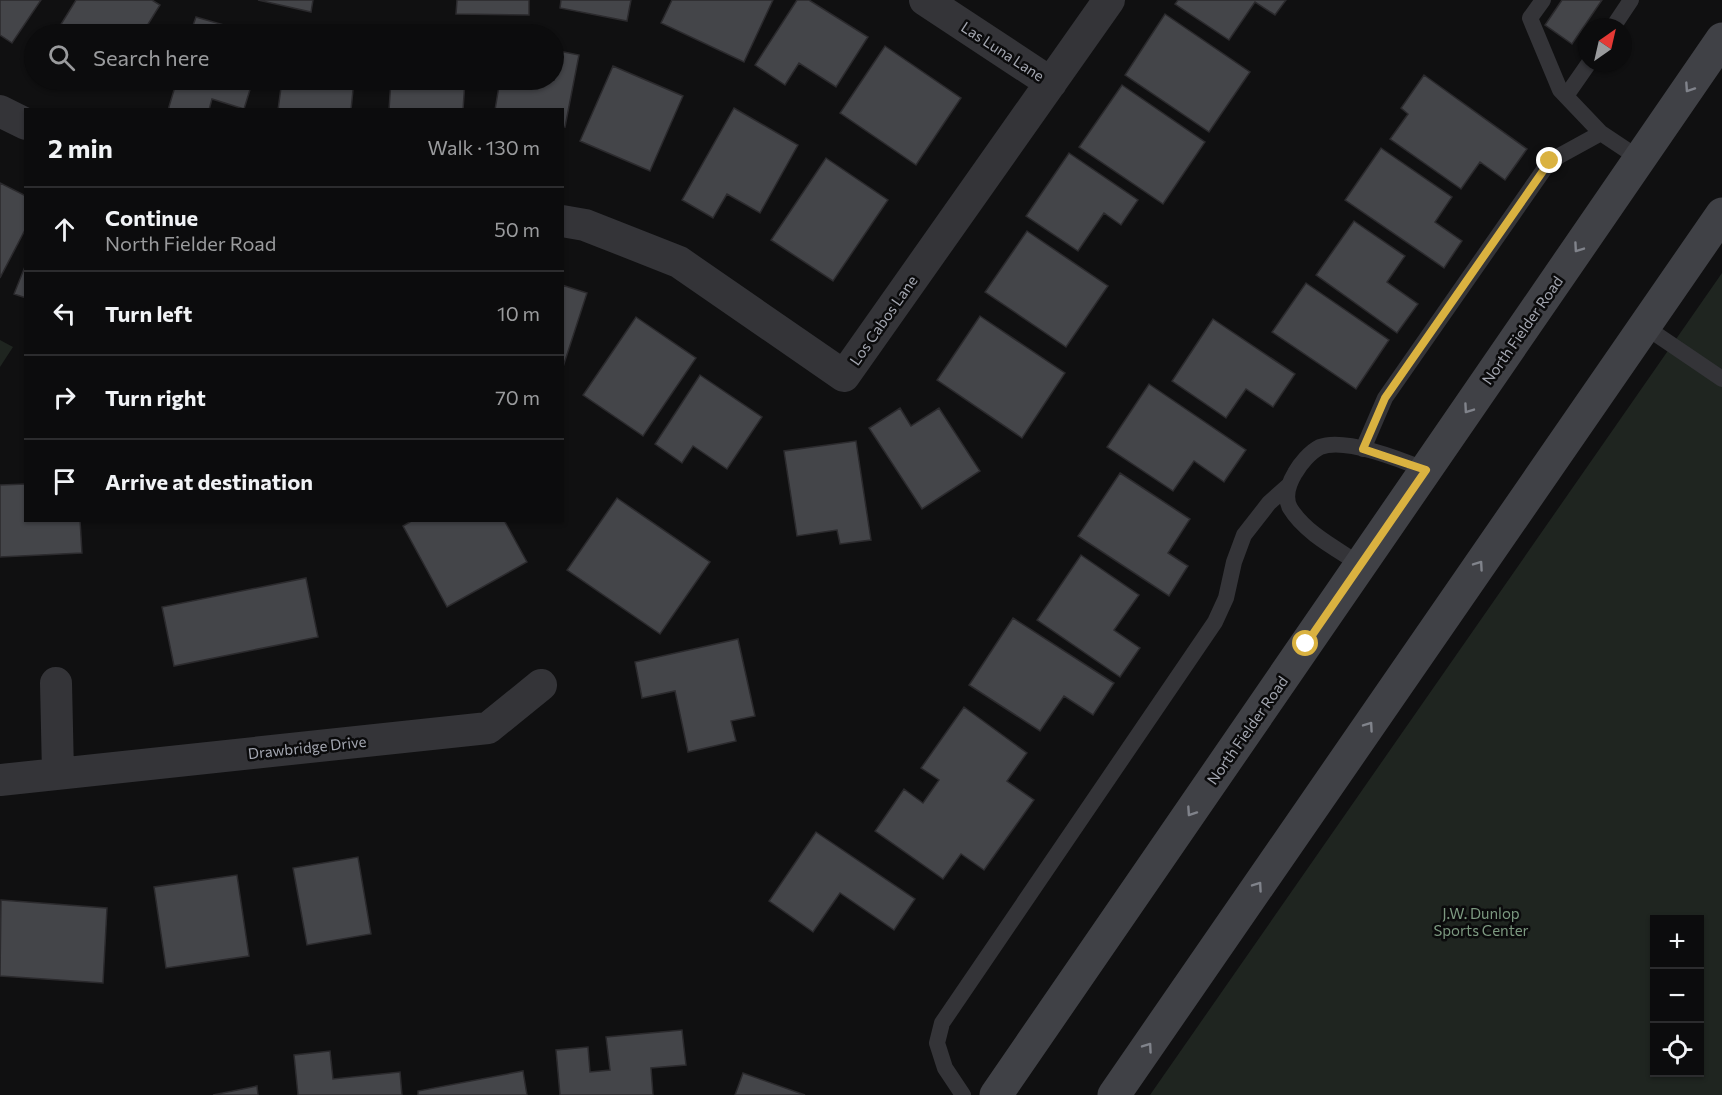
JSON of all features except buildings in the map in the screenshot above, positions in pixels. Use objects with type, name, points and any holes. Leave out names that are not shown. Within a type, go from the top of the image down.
[{"type":"main road","name":"North Fielder Road","points":[[996,1095],[1722,39]]},
{"type":"main road","points":[[1114,1095],[1722,214]]},
{"type":"street","name":"Las Luna Lane","points":[[925,0],[1051,83]]},
{"type":"street","name":"Los Cabos Lane","points":[[564,221],[585,225],[679,262],[844,376],[1109,0]]},
{"type":"street","points":[[0,111],[24,123]]},
{"type":"street","points":[[56,683],[58,773]]},
{"type":"street","name":"Drawbridge Drive","points":[[0,780],[488,728],[541,686]]},
{"type":"lane","points":[[1543,0],[1530,18],[1560,90],[1601,133],[1640,159]]},
{"type":"lane","points":[[1619,18],[1631,0]]},
{"type":"lane","points":[[1566,96],[1583,72]]},
{"type":"lane","points":[[1363,449],[1385,398],[1550,161],[1601,133]]},
{"type":"lane","points":[[1644,326],[1722,379]]},
{"type":"lane","points":[[963,1095],[945,1068],[937,1043],[942,1023],[1215,622],[1226,598],[1234,562],[1244,535],[1269,503],[1288,486],[1300,463],[1320,447],[1337,445],[1363,449],[1426,470]]},
{"type":"lane","points":[[1288,486],[1288,506],[1301,522],[1361,565]]},
{"type":"green space","name":"J.W. Dunlop Sports Center","points":[[1722,273],[1722,1095],[1150,1095]]},
{"type":"green space","points":[[0,340],[13,347],[0,367]]},
{"type":"route","points":[[1306,644],[1426,470],[1396,458],[1363,449],[1385,398],[1550,161]]}]
